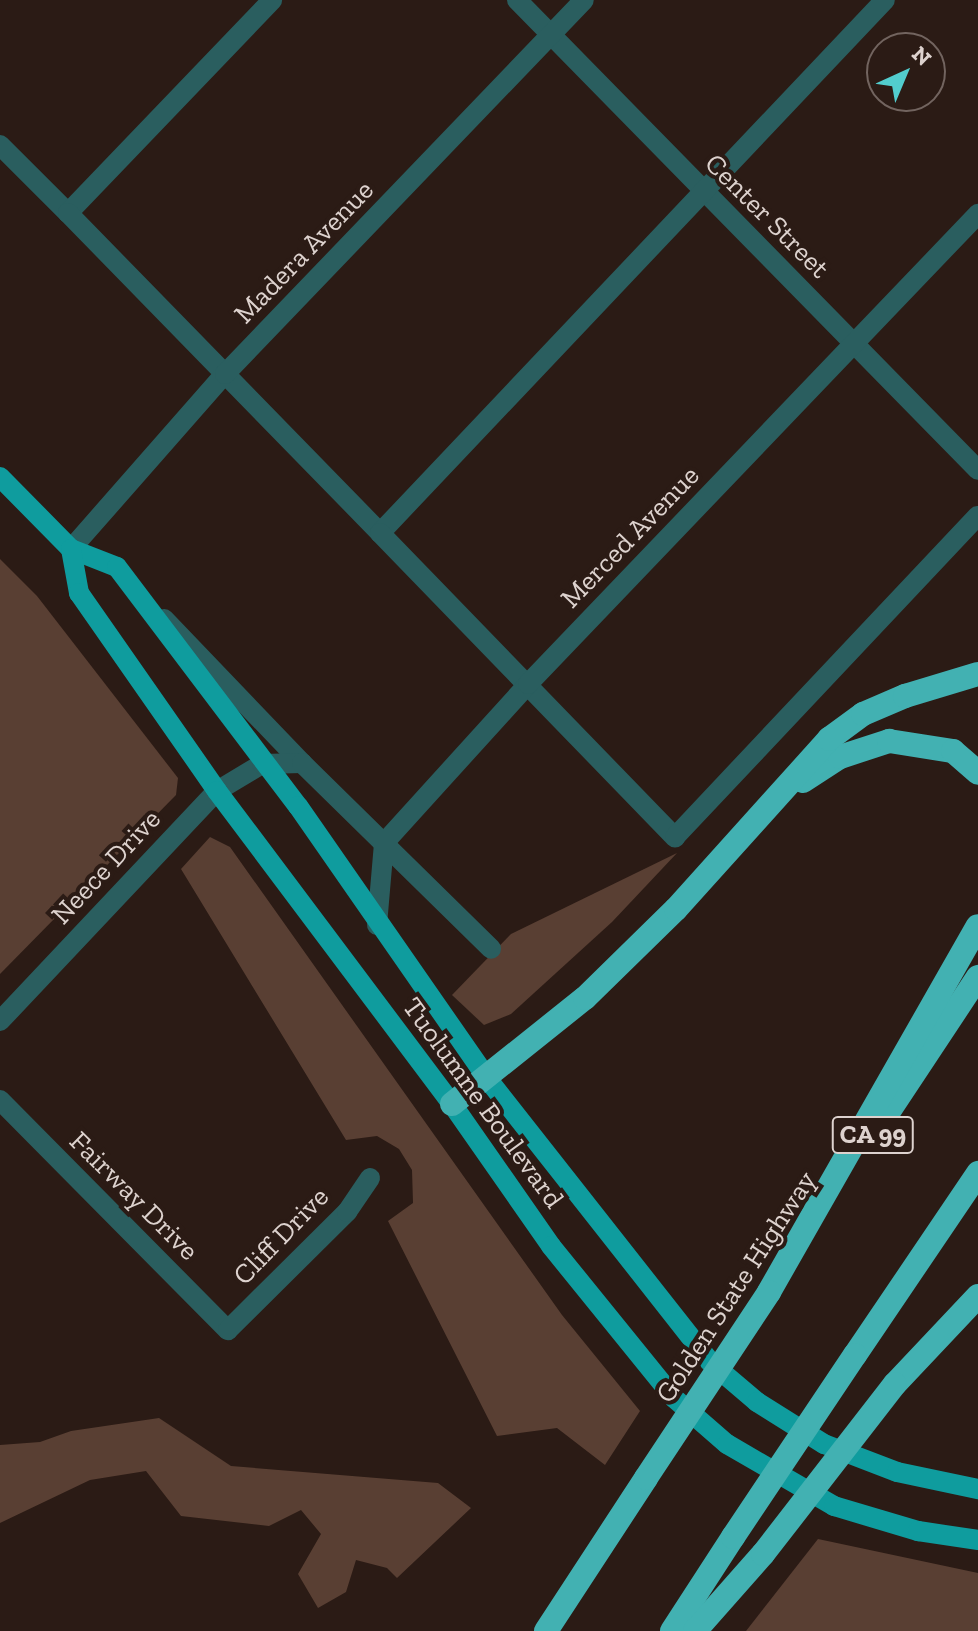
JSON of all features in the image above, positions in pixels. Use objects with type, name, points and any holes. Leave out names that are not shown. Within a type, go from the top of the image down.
[{"type":"highway","points":[[452,1104],[585,998],[676,909],[829,739],[863,714],[978,674]]},
{"type":"highway","points":[[781,795],[840,757],[889,741],[953,751],[978,773]]},
{"type":"highway","points":[[769,1292],[978,926]]},
{"type":"highway","name":"Golden State Highway","points":[[546,1631],[978,977]]},
{"type":"highway","points":[[672,1631],[978,1173]]},
{"type":"highway","points":[[695,1631],[763,1554],[895,1384],[978,1296]]},
{"type":"main road","name":"Tuolumne Boulevard","points":[[0,477],[71,549],[117,567],[138,593],[262,764],[298,806],[377,925],[486,1077],[677,1325],[749,1395],[853,1458],[978,1489]]},
{"type":"main road","name":"Tuolumne Boulevard","points":[[71,549],[79,593],[217,791],[638,1358],[727,1444],[834,1506],[907,1528],[978,1540]]},
{"type":"street","points":[[68,213],[272,0]]},
{"type":"street","name":"Center Street","points":[[517,0],[978,470]]},
{"type":"street","name":"Madera Avenue","points":[[71,549],[225,374],[584,0]]},
{"type":"street","points":[[380,533],[885,0]]},
{"type":"street","points":[[0,145],[675,837],[978,516]]},
{"type":"street","name":"Merced Avenue","points":[[384,843],[528,684],[978,214]]},
{"type":"street","name":"Tuolumne Boulevard","points":[[138,593],[302,763],[491,949]]},
{"type":"street","points":[[262,764],[302,763]]},
{"type":"street","name":"Neece Drive","points":[[0,1021],[217,791],[262,764]]},
{"type":"street","points":[[377,925],[384,843]]},
{"type":"street","name":"Fairway Drive","points":[[0,1100],[228,1330]]},
{"type":"street","name":"Cliff Drive","points":[[228,1330],[347,1212],[370,1178]]},
{"type":"shaded area","points":[[0,559],[37,596],[178,778],[176,795],[0,974]]},
{"type":"shaded area","points":[[210,837],[230,847],[562,1315],[640,1411],[605,1465],[557,1428],[497,1436],[388,1221],[413,1203],[412,1170],[399,1149],[377,1136],[346,1140],[181,869]]},
{"type":"shaded area","points":[[677,853],[612,922],[511,1014],[484,1025],[452,995],[511,934]]},
{"type":"shaded area","points":[[159,1418],[231,1466],[438,1483],[471,1508],[397,1578],[387,1568],[356,1560],[346,1592],[318,1608],[298,1574],[321,1534],[301,1510],[269,1526],[181,1516],[146,1471],[90,1480],[0,1523],[0,1445],[40,1442],[71,1431]]},
{"type":"shaded area","points":[[818,1539],[978,1573],[978,1631],[746,1631]]}]
